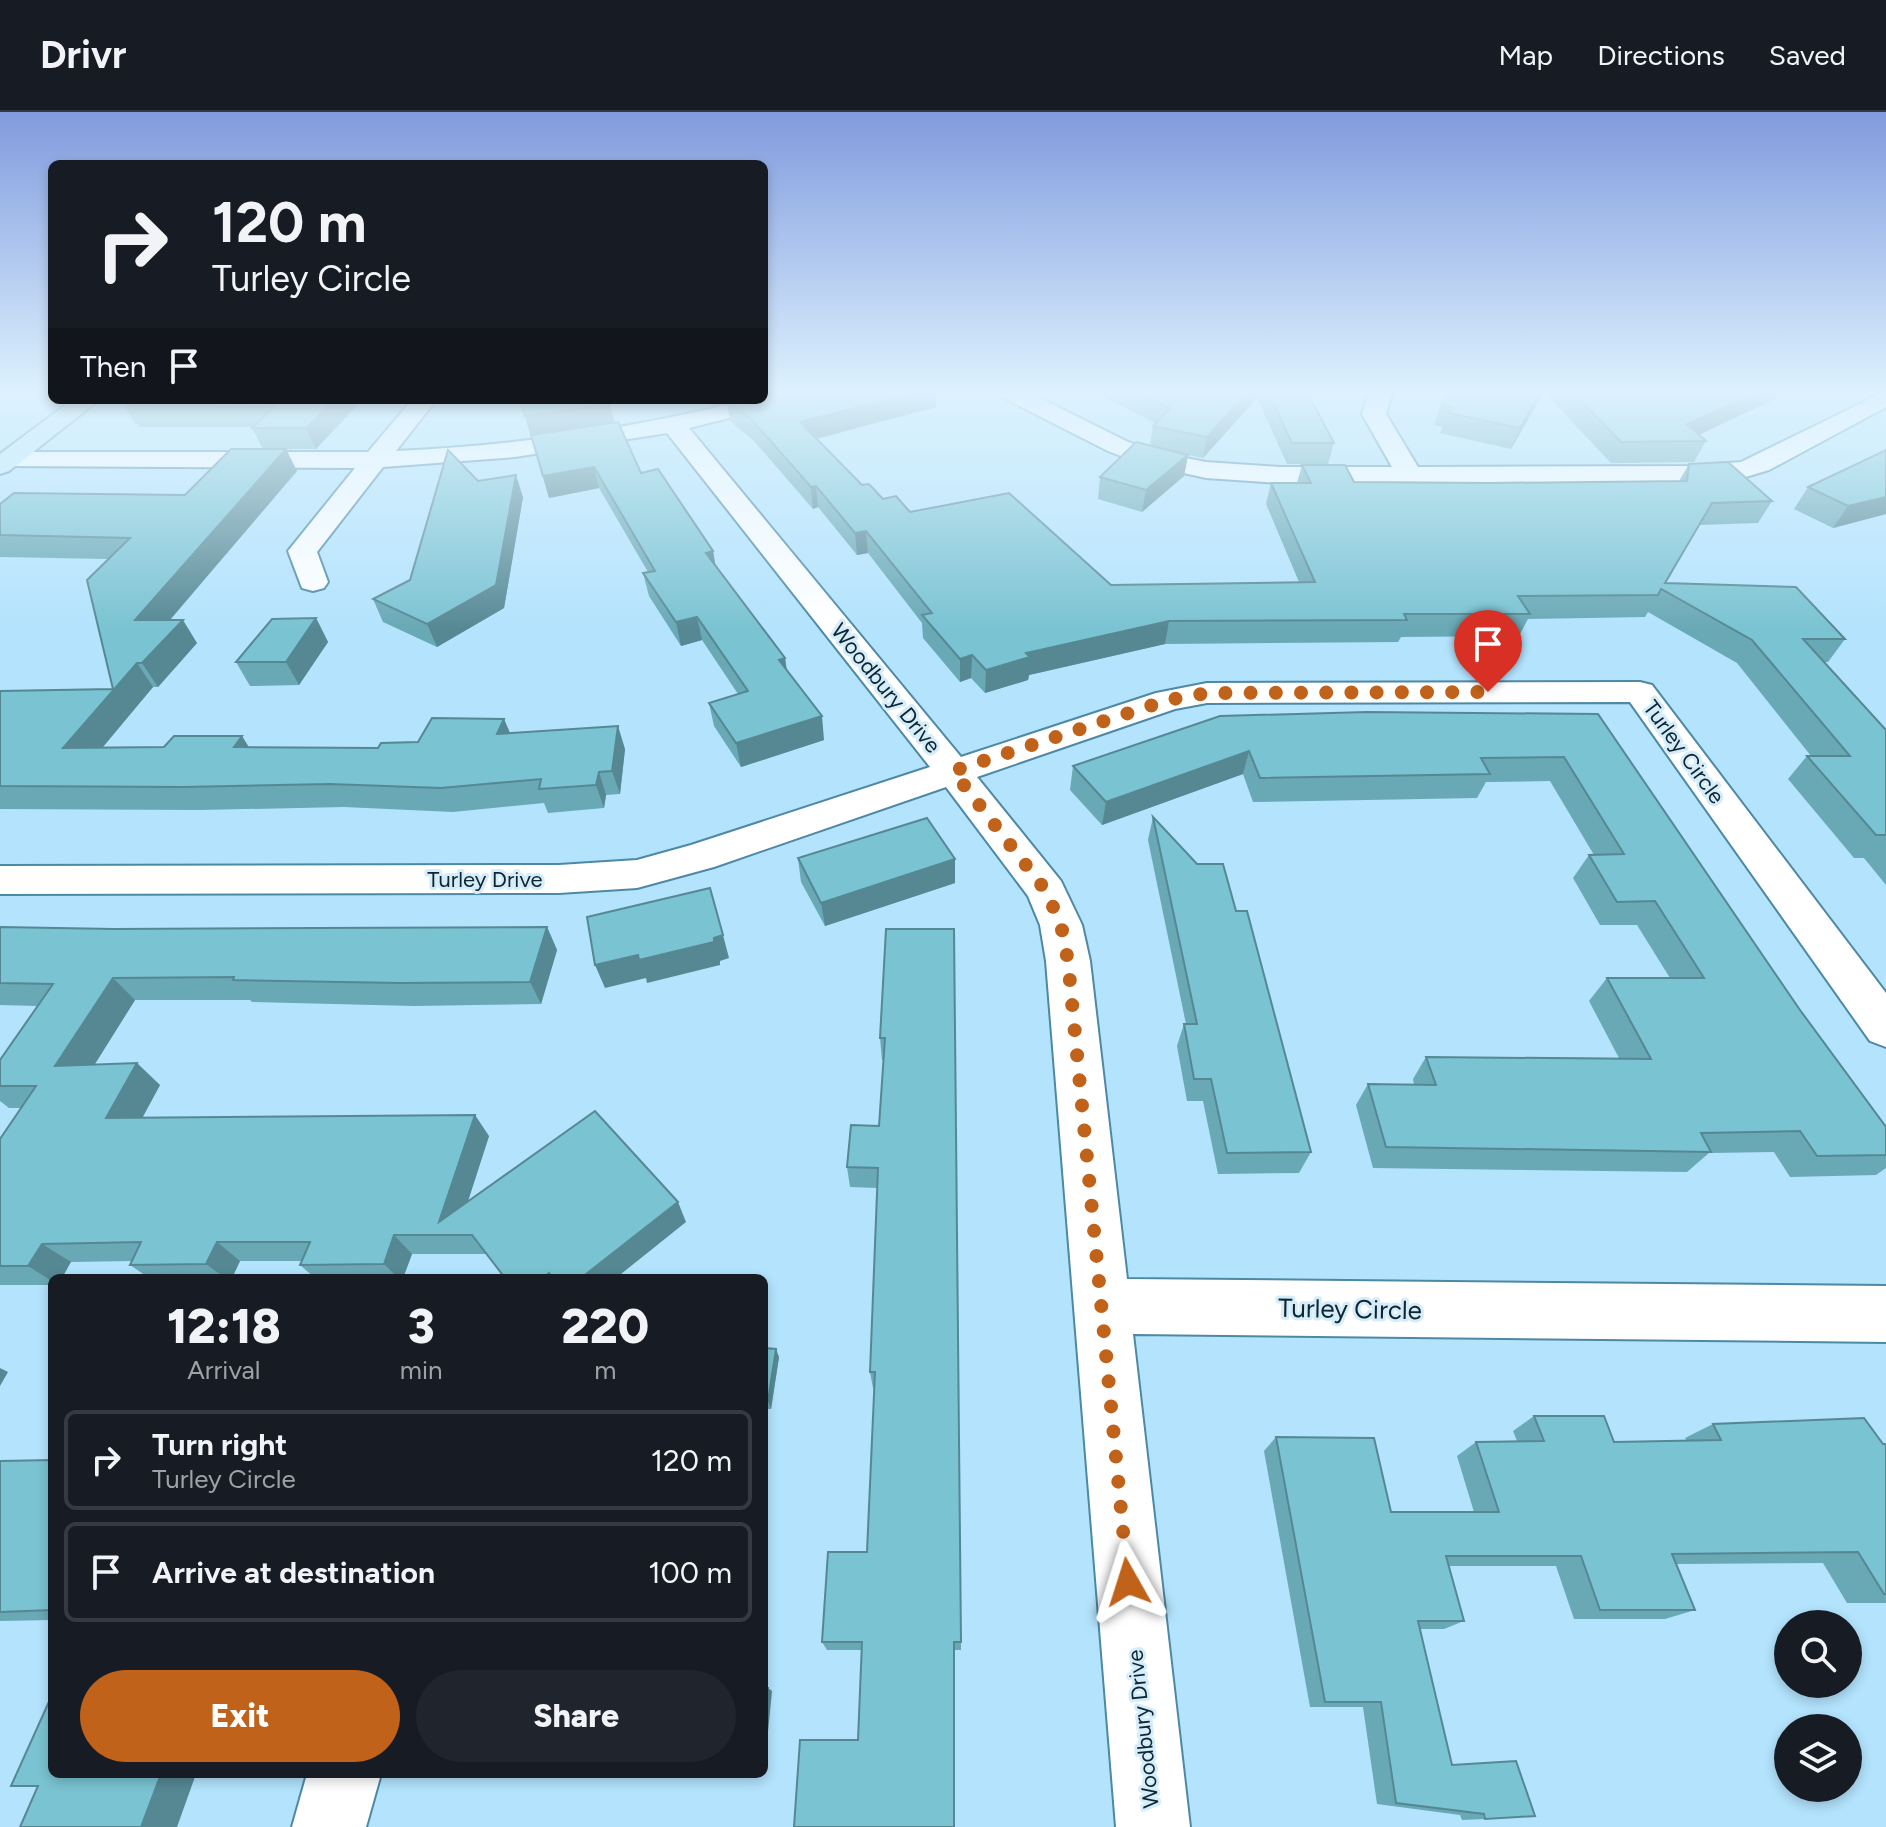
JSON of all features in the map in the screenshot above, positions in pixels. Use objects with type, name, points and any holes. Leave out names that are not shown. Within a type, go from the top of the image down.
[{"type":"street","points":[[313,582],[302,551],[368,470]]},
{"type":"street","name":"Woodbury Drive","points":[[709,470],[1046,891],[1061,925],[1068,961],[1153,1827]]},
{"type":"street","points":[[1218,470],[1238,473],[1409,474],[1687,474],[1742,470]]},
{"type":"street","points":[[1407,470],[1409,474]]},
{"type":"street","name":"Turley Circle","points":[[953,771],[1168,700],[1207,693],[1640,692],[1886,1028]]},
{"type":"street","name":"Turley Drive","points":[[0,880],[543,879],[637,874],[700,857],[953,771]]},
{"type":"street","name":"Turley Circle","points":[[1101,1306],[1886,1314]]},
{"type":"street","points":[[329,1827],[343,1778]]},
{"type":"building","points":[[210,470],[267,470],[135,620],[183,620],[142,663],[137,663],[63,748],[164,747],[174,736],[242,736],[234,747],[378,748],[381,743],[418,742],[432,718],[504,719],[497,734],[618,726],[612,771],[599,772],[596,785],[539,789],[541,779],[441,788],[330,784],[0,786],[0,691],[113,689],[87,580],[130,538],[0,535],[0,504],[14,493],[185,495]]},
{"type":"building","points":[[442,470],[467,470],[478,481],[516,475],[496,585],[427,624],[373,599],[410,580]]},
{"type":"building","points":[[541,470],[577,470],[543,476]]},
{"type":"building","points":[[596,470],[640,470],[641,473],[659,470],[713,551],[706,553],[785,658],[779,660],[822,716],[736,743],[709,703],[748,691],[697,617],[676,622],[643,573],[655,571]]},
{"type":"building","points":[[796,470],[847,470],[862,485],[869,484],[883,499],[896,496],[910,512],[1009,493],[1111,585],[1315,582],[1271,483],[1311,483],[1305,470],[1348,470],[1354,482],[1488,483],[1687,481],[1688,470],[1737,470],[1772,501],[1712,503],[1665,583],[1796,587],[1845,639],[1803,639],[1886,730],[1886,835],[1876,835],[1807,756],[1850,756],[1752,640],[1661,589],[1658,595],[1518,596],[1530,614],[1404,614],[1407,620],[1169,621],[1026,653],[1030,657],[986,670],[972,655],[960,659],[922,615],[932,613],[866,531],[855,533],[816,486],[811,487]]},
{"type":"building","points":[[1107,470],[1170,470],[1146,490],[1100,477]]},
{"type":"building","points":[[1844,470],[1886,470],[1886,497],[1848,506],[1808,487]]},
{"type":"building","points":[[316,618],[286,662],[236,662],[272,619]]},
{"type":"building","points":[[1367,712],[1598,714],[1800,1010],[1886,1127],[1886,1155],[1817,1156],[1800,1131],[1701,1133],[1711,1152],[1386,1147],[1368,1084],[1436,1085],[1426,1057],[1651,1059],[1607,978],[1704,978],[1655,901],[1617,902],[1589,855],[1624,854],[1564,757],[1481,758],[1490,774],[1260,778],[1249,751],[1106,802],[1073,766],[1220,716]]},
{"type":"building","points":[[1153,817],[1197,864],[1223,864],[1236,911],[1247,911],[1311,1152],[1227,1153],[1211,1079],[1194,1079],[1184,1024],[1197,1024]]},
{"type":"building","points":[[927,818],[955,859],[821,903],[798,858]]},
{"type":"building","points":[[710,888],[723,935],[714,938],[714,942],[639,960],[638,955],[595,965],[587,917]]},
{"type":"building","points":[[0,927],[547,927],[530,982],[113,978],[55,1066],[137,1063],[106,1118],[475,1115],[439,1222],[595,1111],[678,1202],[586,1274],[502,1274],[472,1235],[394,1235],[384,1264],[300,1265],[310,1242],[217,1242],[206,1264],[130,1265],[141,1242],[42,1244],[28,1266],[0,1266],[0,1139],[36,1086],[0,1086],[0,1060],[53,984],[0,983]]},
{"type":"building","points":[[886,929],[954,929],[961,1642],[954,1642],[954,1827],[794,1827],[800,1740],[858,1740],[862,1642],[822,1642],[828,1552],[867,1552],[875,1372],[870,1372],[878,1168],[847,1167],[851,1125],[879,1126],[885,1038],[880,1038]]},
{"type":"building","points":[[768,1348],[776,1349],[768,1401]]},
{"type":"building","points":[[1534,1416],[1604,1416],[1614,1442],[1721,1440],[1713,1424],[1864,1418],[1886,1444],[1886,1594],[1858,1552],[1672,1554],[1695,1610],[1600,1610],[1581,1556],[1446,1556],[1464,1621],[1418,1621],[1452,1765],[1516,1761],[1535,1816],[1485,1819],[1484,1814],[1396,1803],[1381,1702],[1325,1702],[1276,1437],[1374,1438],[1391,1512],[1499,1512],[1476,1442],[1544,1441]]},
{"type":"building","points":[[48,1460],[48,1610],[0,1612],[0,1461]]},
{"type":"building","points":[[48,1704],[48,1778],[159,1778],[141,1827],[20,1827],[38,1786],[11,1786]]},
{"type":"route","points":[[1128,1582],[1068,961],[1061,925],[1046,891],[953,771],[1168,700],[1207,693],[1488,692]]}]
